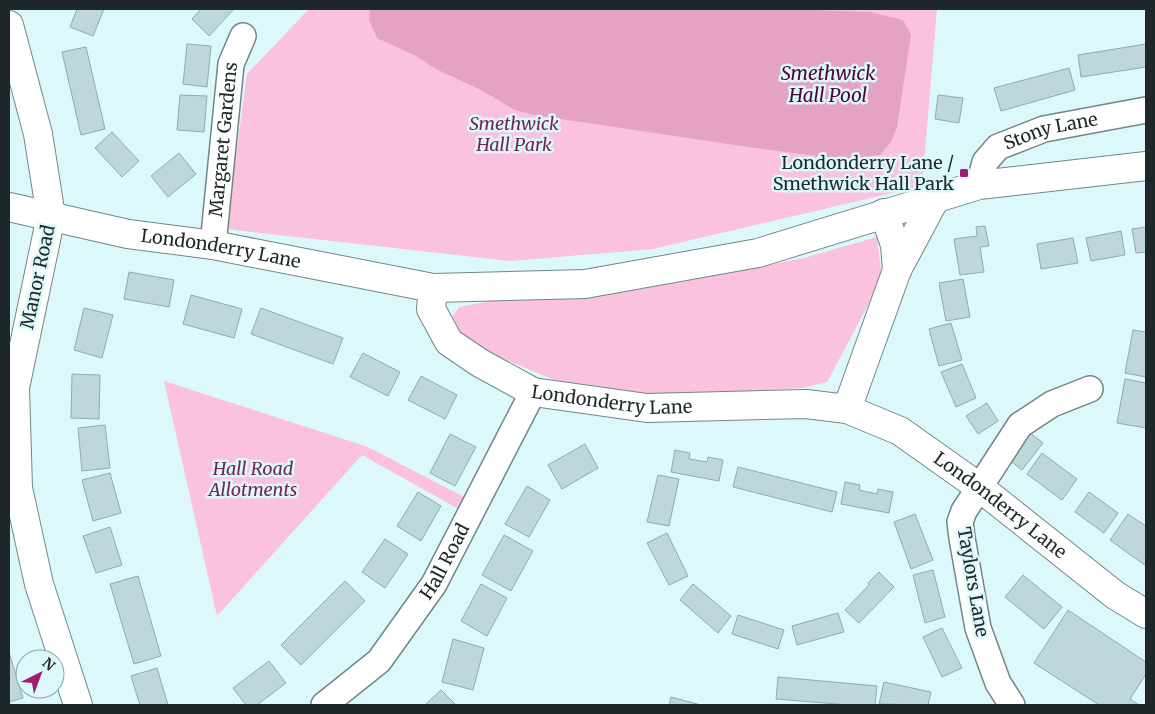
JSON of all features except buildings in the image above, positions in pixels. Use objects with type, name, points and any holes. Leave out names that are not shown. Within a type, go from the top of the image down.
[{"type":"street","name":"Manor Road","points":[[9,25],[38,134],[51,216],[12,391],[18,488],[38,584],[78,705]]},
{"type":"street","name":"Margaret Gardens","points":[[213,245],[231,64],[243,36]]},
{"type":"street","name":"Stony Lane","points":[[980,186],[985,162],[998,147],[1044,129],[1146,110]]},
{"type":"street","name":"Stony Lane","points":[[935,199],[980,186],[1146,166]]},
{"type":"street","name":"Londonderry Lane","points":[[9,207],[128,234],[213,245],[433,288],[585,284],[758,252],[935,199]]},
{"type":"street","points":[[847,409],[897,270],[935,199]]},
{"type":"street","points":[[884,213],[895,245],[897,270]]},
{"type":"street","name":"Londonderry Lane","points":[[433,288],[431,309],[449,342],[480,363],[533,392],[647,408],[806,404],[847,409],[900,431],[980,487],[1115,595],[1146,614]]},
{"type":"street","name":"Taylors Lane","points":[[1012,705],[998,683],[978,628],[960,522],[964,512],[1020,425],[1052,404],[1090,389]]},
{"type":"street","name":"Hall Road","points":[[324,705],[379,661],[434,584],[533,392]]},
{"type":"green space","name":"Smethwick Hall Park","points":[[309,9],[937,9],[922,186],[653,249],[510,261],[226,229],[247,74]]},
{"type":"green space","points":[[877,237],[882,279],[827,382],[802,388],[653,396],[557,381],[489,353],[446,327],[459,307],[503,299],[647,288],[804,258]]},
{"type":"green space","name":"Hall Road Allotments","points":[[164,381],[368,447],[468,499],[462,511],[362,455],[217,616]]},
{"type":"water","name":"Smethwick Hall Pool","points":[[370,9],[782,9],[870,12],[903,20],[911,35],[897,127],[891,142],[880,155],[848,160],[534,115],[515,110],[481,90],[436,69],[416,56],[377,38],[369,20]]},
{"type":"place","name":"Londonderry Lane / Smethwick Hall Park","points":[[964,173]]}]
